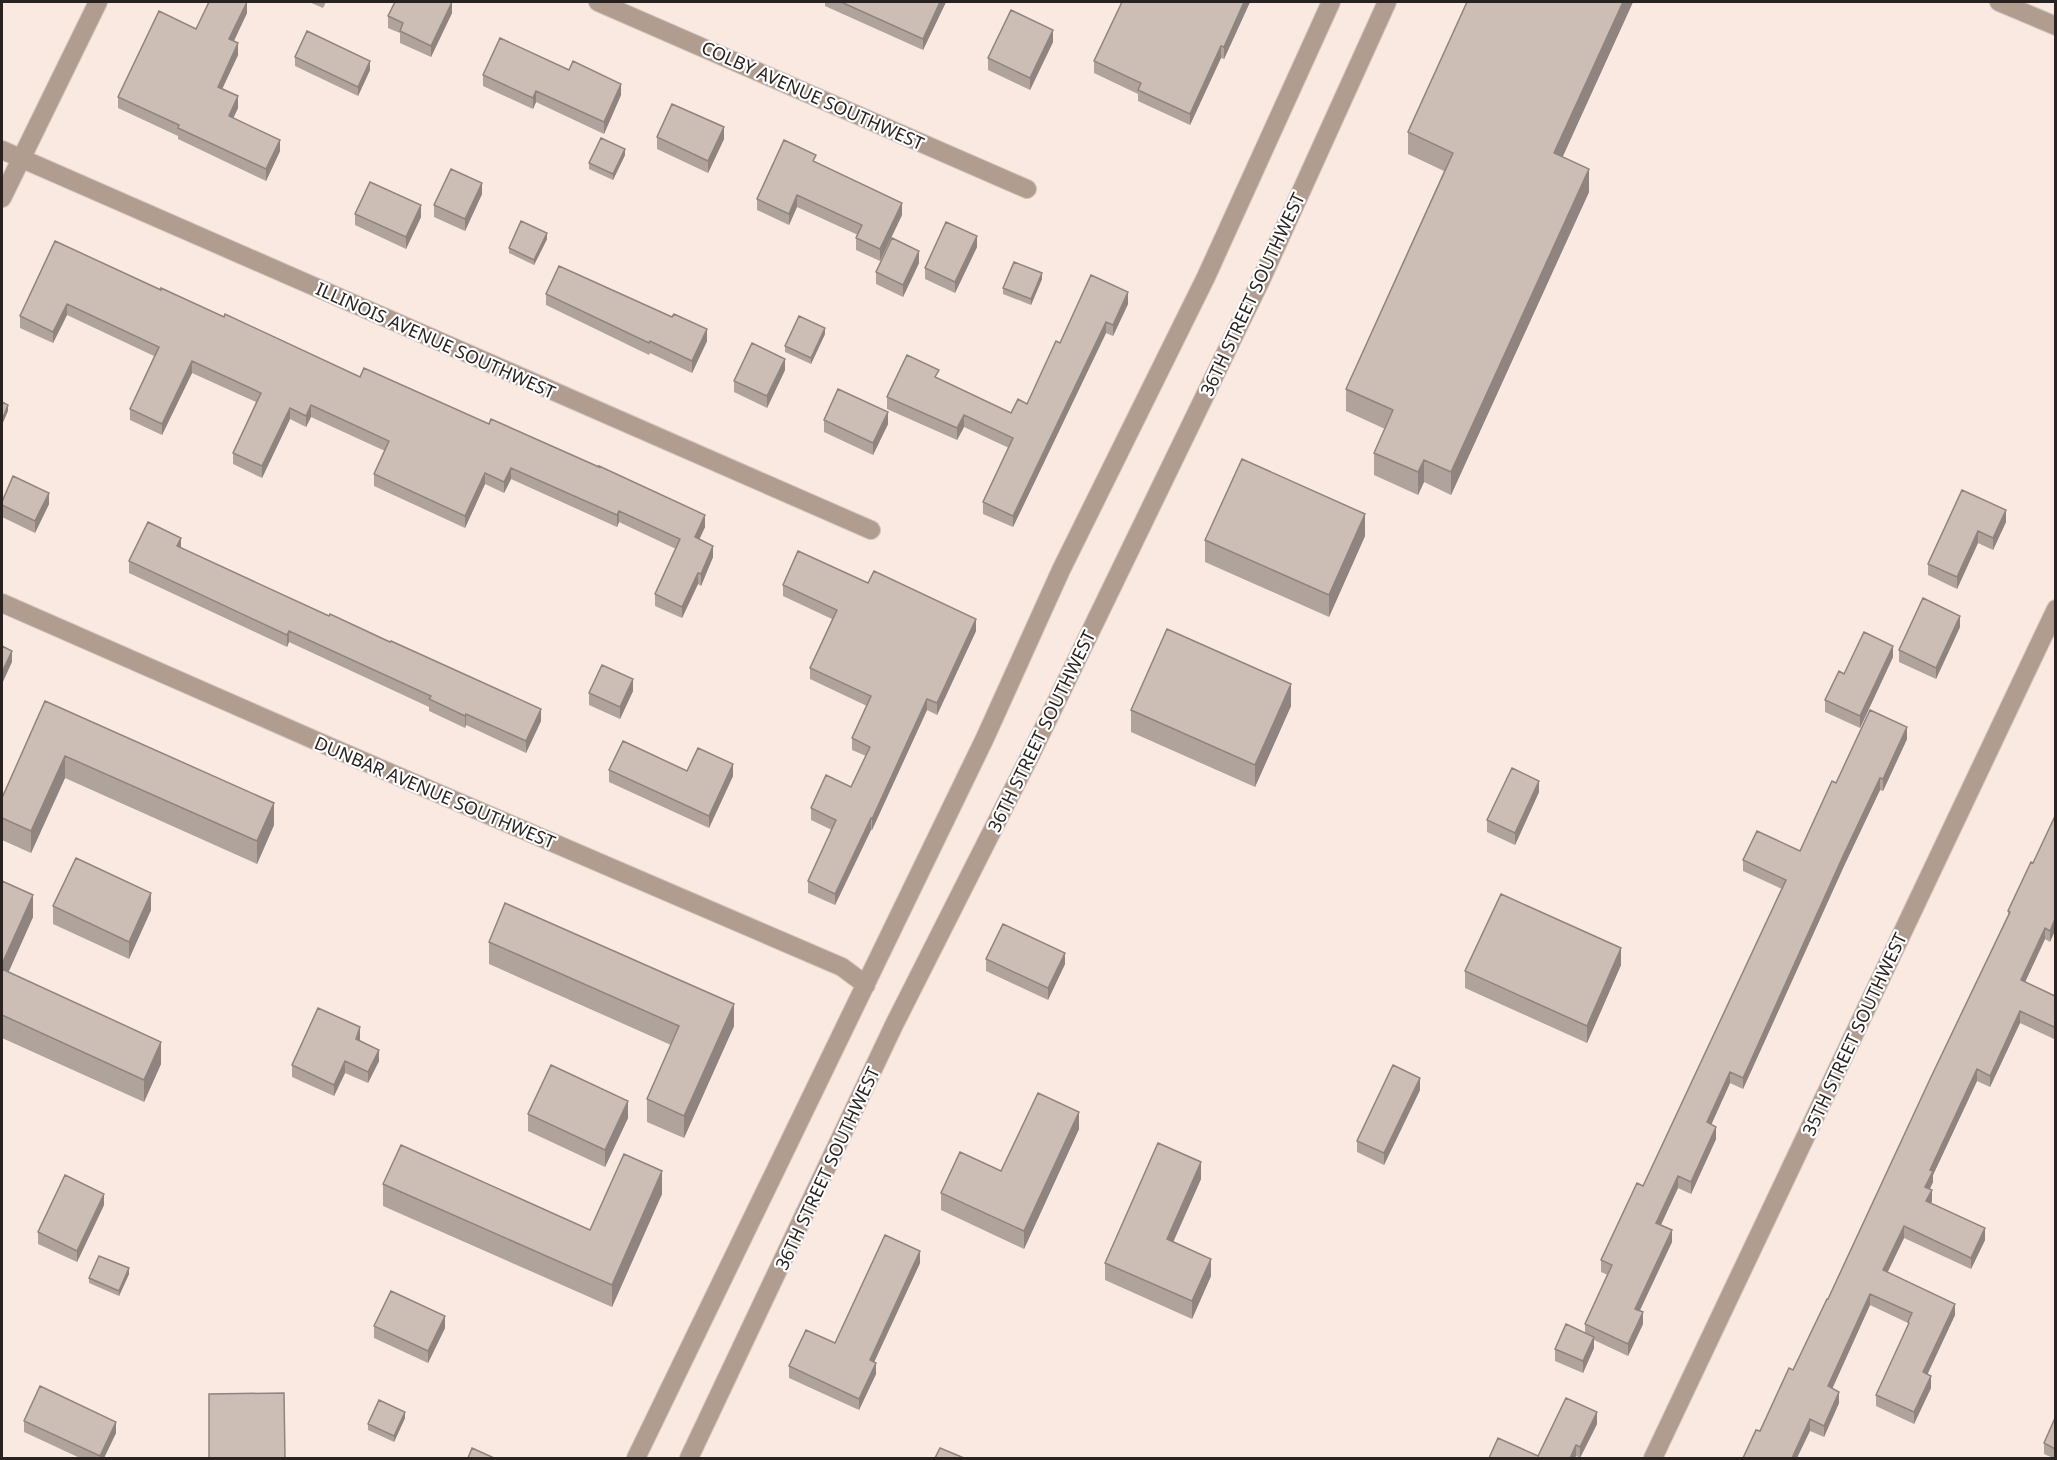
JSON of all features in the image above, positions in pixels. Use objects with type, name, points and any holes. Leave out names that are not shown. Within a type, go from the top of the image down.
[{"type":"street","points":[[2,198],[98,2]]},
{"type":"street","name":"COLBY AVENUE SOUTHWEST","points":[[598,2],[1027,189]]},
{"type":"street","points":[[636,1458],[985,738],[1061,570],[1206,277],[1331,2]]},
{"type":"street","name":"36TH STREET SOUTHWEST","points":[[689,1458],[894,1025],[1032,752],[1260,282],[1387,2]]},
{"type":"street","points":[[1999,2],[2055,26]]},
{"type":"street","name":"ILLINOIS AVENUE SOUTHWEST","points":[[2,150],[871,530]]},
{"type":"street","name":"DUNBAR AVENUE SOUTHWEST","points":[[2,603],[842,967],[866,985]]},
{"type":"street","name":"35TH STREET SOUTHWEST","points":[[1653,1458],[2055,609]]},
{"type":"building","points":[[209,2],[247,2],[229,39],[238,43],[218,87],[238,96],[229,116],[280,140],[266,169],[118,97],[159,11],[196,29]]},
{"type":"building","points":[[395,2],[452,2],[431,46],[400,31],[403,23],[388,16]]},
{"type":"building","points":[[841,2],[940,2],[923,39]]},
{"type":"building","points":[[1122,2],[1244,2],[1190,114],[1138,90],[1141,83],[1094,61]]},
{"type":"building","points":[[1467,2],[1623,2],[1554,153],[1589,169],[1451,472],[1424,460],[1418,472],[1374,453],[1393,410],[1346,389],[1453,153],[1408,132]]},
{"type":"building","points":[[1011,10],[1053,30],[1030,78],[988,58]]},
{"type":"building","points":[[307,31],[370,61],[358,87],[295,57]]},
{"type":"building","points":[[500,38],[569,70],[573,61],[621,84],[604,122],[536,91],[533,98],[483,75]]},
{"type":"building","points":[[672,104],[724,127],[708,161],[657,137]]},
{"type":"building","points":[[601,138],[625,149],[613,174],[589,163]]},
{"type":"building","points":[[784,140],[816,155],[813,161],[902,203],[880,249],[856,238],[862,225],[797,195],[789,214],[757,199]]},
{"type":"building","points":[[451,169],[482,183],[465,219],[434,205]]},
{"type":"building","points":[[370,182],[421,205],[406,237],[355,214]]},
{"type":"building","points":[[521,221],[547,233],[534,260],[509,248]]},
{"type":"building","points":[[946,222],[977,236],[955,282],[925,268]]},
{"type":"building","points":[[892,238],[919,251],[903,285],[876,272]]},
{"type":"building","points":[[55,241],[161,290],[161,288],[224,317],[225,314],[360,377],[364,368],[489,424],[491,419],[705,515],[695,537],[713,546],[701,574],[698,573],[682,607],[655,594],[680,539],[619,511],[617,515],[511,468],[504,482],[485,473],[465,516],[374,474],[389,441],[311,405],[306,416],[290,408],[262,466],[233,453],[261,393],[192,361],[162,424],[130,409],[159,347],[67,304],[53,332],[20,316]]},
{"type":"building","points":[[1014,262],[1042,273],[1031,299],[1003,288]]},
{"type":"building","points":[[559,266],[672,317],[674,314],[707,329],[692,361],[546,294]]},
{"type":"building","points":[[1091,275],[1128,292],[1113,325],[1106,322],[1013,516],[983,502],[1013,438],[964,415],[957,428],[887,397],[907,355],[939,370],[935,377],[1011,413],[1018,399],[1027,404],[1056,341],[1060,343]]},
{"type":"building","points":[[799,316],[825,328],[811,358],[785,346]]},
{"type":"building","points":[[752,343],[785,359],[767,396],[734,381]]},
{"type":"building","points":[[838,389],[888,412],[873,443],[824,420]]},
{"type":"building","points":[[2,402],[8,405],[2,420]]},
{"type":"building","points":[[1242,459],[1365,514],[1329,595],[1205,540]]},
{"type":"building","points":[[13,476],[49,493],[35,521],[2,505]]},
{"type":"building","points":[[1962,490],[2006,510],[1993,538],[1978,531],[1957,577],[1928,564]]},
{"type":"building","points":[[148,522],[181,538],[177,546],[541,709],[526,741],[466,714],[465,716],[429,699],[431,696],[289,631],[287,635],[129,561]]},
{"type":"building","points":[[798,551],[868,583],[874,571],[976,619],[937,703],[927,699],[835,894],[808,881],[836,820],[811,808],[826,775],[851,787],[870,747],[852,738],[871,696],[810,668],[837,610],[783,585]]},
{"type":"building","points":[[1923,598],[1960,616],[1936,668],[1899,650]]},
{"type":"building","points":[[1167,629],[1291,684],[1255,765],[1131,710]]},
{"type":"building","points":[[1864,632],[1893,646],[1860,716],[1825,700],[1839,671],[1844,674]]},
{"type":"building","points":[[2,646],[12,651],[2,672]]},
{"type":"building","points":[[602,665],[633,679],[620,707],[589,693]]},
{"type":"building","points":[[45,701],[274,803],[257,841],[65,756],[31,831],[2,818],[2,798]]},
{"type":"building","points":[[1870,710],[1907,727],[1844,854],[1743,1078],[1730,1072],[1707,1122],[1716,1127],[1691,1182],[1678,1176],[1656,1223],[1672,1230],[1635,1309],[1643,1312],[1628,1344],[1585,1324],[1612,1265],[1601,1260],[1637,1183],[1643,1186],[1786,880],[1743,860],[1757,831],[1800,851],[1832,781],[1836,783]]},
{"type":"building","points":[[623,741],[687,771],[698,748],[733,764],[709,816],[609,770]]},
{"type":"building","points":[[1512,768],[1539,781],[1515,833],[1487,820]]},
{"type":"building","points":[[2055,816],[2055,919],[2050,931],[2045,928],[2021,980],[2055,996],[2055,1025],[2054,1027],[2020,1011],[1990,1076],[1977,1069],[1930,1170],[1933,1171],[1925,1187],[1932,1190],[1926,1201],[1985,1228],[1971,1258],[1904,1226],[1883,1270],[1955,1304],[1923,1372],[1931,1376],[1914,1412],[1876,1395],[1912,1313],[1870,1294],[1828,1386],[1839,1392],[1824,1426],[1810,1419],[1792,1458],[1743,1458],[1756,1430],[1760,1431],[1789,1368],[1793,1370],[1828,1299],[2010,912],[2008,911],[2031,862],[2033,863]]},
{"type":"building","points":[[76,858],[151,893],[129,942],[53,906]]},
{"type":"building","points":[[2,881],[33,895],[2,964]]},
{"type":"building","points":[[1501,894],[1621,948],[1587,1026],[1465,971]]},
{"type":"building","points":[[505,903],[734,1004],[684,1116],[647,1099],[679,1026],[489,942]]},
{"type":"building","points":[[1003,924],[1065,953],[1048,988],[986,959]]},
{"type":"building","points":[[2,969],[161,1042],[144,1080],[2,1015]]},
{"type":"building","points":[[318,1008],[360,1027],[356,1039],[379,1050],[368,1072],[345,1061],[334,1085],[292,1065]]},
{"type":"building","points":[[551,1065],[628,1101],[605,1150],[528,1114]]},
{"type":"building","points":[[1393,1065],[1420,1078],[1384,1153],[1357,1141]]},
{"type":"building","points":[[1038,1093],[1079,1112],[1024,1231],[941,1193],[960,1152],[1001,1171]]},
{"type":"building","points":[[1158,1143],[1201,1162],[1167,1239],[1211,1259],[1192,1301],[1105,1263]]},
{"type":"building","points":[[401,1145],[590,1230],[624,1154],[662,1171],[612,1285],[383,1184]]},
{"type":"building","points":[[65,1175],[104,1194],[77,1251],[38,1232]]},
{"type":"building","points":[[885,1235],[920,1251],[870,1360],[876,1363],[859,1399],[789,1366],[806,1330],[835,1343]]},
{"type":"building","points":[[99,1256],[129,1268],[119,1291],[89,1278]]},
{"type":"building","points":[[391,1291],[445,1316],[428,1351],[374,1326]]},
{"type":"building","points":[[1566,1324],[1594,1337],[1583,1361],[1555,1349]]},
{"type":"building","points":[[40,1386],[116,1422],[100,1456],[24,1421]]},
{"type":"building","points":[[284,1393],[285,1458],[209,1458],[209,1394]]},
{"type":"building","points":[[1566,1398],[1597,1412],[1580,1447],[1576,1445],[1570,1458],[1489,1458],[1498,1438],[1538,1456]]},
{"type":"building","points":[[379,1400],[405,1412],[394,1436],[368,1424]]},
{"type":"building","points":[[2055,1418],[2055,1449],[2044,1443]]},
{"type":"building","points":[[472,1448],[494,1458],[468,1458]]},
{"type":"building","points":[[940,1448],[964,1458],[935,1458]]}]
